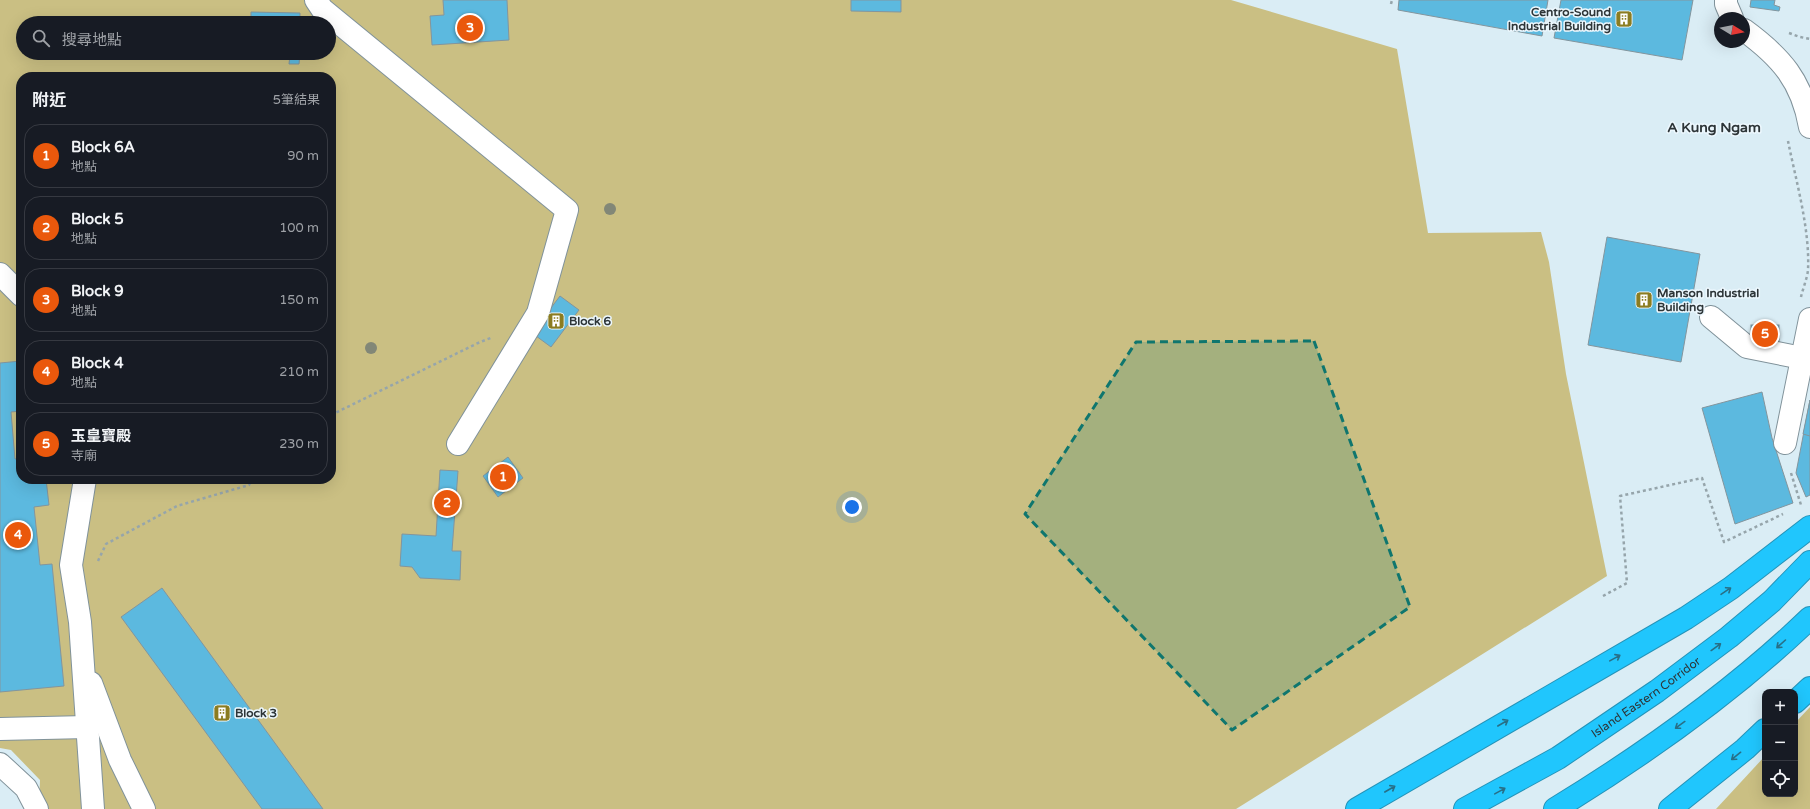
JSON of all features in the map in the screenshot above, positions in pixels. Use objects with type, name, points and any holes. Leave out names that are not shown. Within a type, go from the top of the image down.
[{"type":"highway","points":[[1357,809],[1686,618],[1731,588],[1810,527]]},
{"type":"highway","name":"Island Eastern Corridor","points":[[1465,809],[1558,758],[1657,691],[1729,637],[1772,601],[1810,562]]},
{"type":"highway","points":[[1555,809],[1630,761],[1722,694],[1759,664],[1810,618]]},
{"type":"highway","points":[[1798,699],[1810,688]]},
{"type":"highway","points":[[1670,809],[1745,749],[1762,733]]},
{"type":"street","points":[[316,0],[322,9],[331,16]]},
{"type":"street","points":[[1726,0],[1729,12]]},
{"type":"street","points":[[336,20],[567,210],[538,313],[458,444]]},
{"type":"street","points":[[1750,34],[1781,60],[1794,79],[1804,101],[1810,124]]},
{"type":"street","points":[[0,274],[16,289]]},
{"type":"street","points":[[1785,443],[1802,358],[1805,310]]},
{"type":"street","points":[[1711,317],[1747,347],[1802,358]]},
{"type":"street","points":[[84,484],[71,565],[80,622],[93,809]]},
{"type":"street","points":[[82,662],[120,760],[144,809]]},
{"type":"street","points":[[0,729],[87,727]]},
{"type":"street","points":[[0,764],[26,788],[36,809]]},
{"type":"path","points":[[1788,137],[1805,226],[1808,251],[1805,310]]},
{"type":"path","points":[[336,413],[478,343],[531,324]]},
{"type":"path","points":[[1791,473],[1801,506],[1794,509]]},
{"type":"path","points":[[1603,596],[1627,583],[1620,496],[1702,478],[1724,542],[1787,512]]},
{"type":"path","points":[[96,566],[106,544],[177,506],[250,484]]},
{"type":"highlighted area","points":[[1314,341],[1410,607],[1232,730],[1025,514],[1136,342]]},
{"type":"shaded area","points":[[0,0],[1231,0],[1397,49],[1428,233],[1541,232],[1549,262],[1566,374],[1607,576],[1236,809],[39,809],[40,780],[11,750],[0,748]]},
{"type":"shaded area","points":[[1810,707],[1810,809],[1716,809],[1762,759],[1762,797],[1798,797],[1798,720]]},
{"type":"building","points":[[443,0],[507,0],[509,40],[432,45],[430,16],[444,15]]},
{"type":"building","points":[[851,0],[901,0],[901,12],[851,11]]},
{"type":"building","points":[[1399,0],[1548,0],[1542,36],[1398,10]]},
{"type":"building","name":"Centro-Sound Industrial Building","points":[[1561,0],[1693,0],[1682,60],[1554,38]]},
{"type":"building","points":[[1751,0],[1775,0],[1774,5],[1780,7],[1779,11],[1750,7]]},
{"type":"building","points":[[251,12],[300,13],[300,16],[251,16]]},
{"type":"building","points":[[289,60],[299,60],[299,64],[289,64]]},
{"type":"building","name":"Manson Industrial Building","points":[[1607,237],[1700,254],[1681,362],[1588,345]]},
{"type":"building","name":"Block 6","points":[[560,296],[579,310],[551,347],[532,333]]},
{"type":"building","points":[[1751,325],[1779,325],[1779,343],[1751,343]]},
{"type":"building","points":[[16,361],[16,412],[11,412],[16,459],[16,484],[47,484],[49,505],[34,507],[40,565],[52,564],[64,686],[0,692],[0,363]]},
{"type":"building","points":[[1762,392],[1772,438],[1793,503],[1735,524],[1702,408]]},
{"type":"building","points":[[1810,400],[1810,495],[1806,497],[1796,473]]},
{"type":"building","points":[[1810,400],[1810,436],[1803,434]]},
{"type":"building","points":[[508,457],[523,478],[498,497],[483,476]]},
{"type":"building","points":[[440,470],[458,471],[452,551],[461,551],[460,580],[420,578],[412,567],[400,566],[402,534],[436,536]]},
{"type":"building","name":"Block 3","points":[[162,588],[323,809],[262,809],[121,617]]},
{"type":"place","name":"Centro-Sound Industrial Building","points":[[1624,19]]},
{"type":"place","name":"Block 9","points":[[470,28]]},
{"type":"place","name":"Manson Industrial Building","points":[[1644,300]]},
{"type":"place","name":"Block 6","points":[[556,321]]},
{"type":"place","name":"玉皇寶殿","points":[[1765,334]]},
{"type":"place","name":"Block 6A","points":[[503,477]]},
{"type":"place","name":"Block 5","points":[[447,503]]},
{"type":"place","name":"Block 4","points":[[18,535]]},
{"type":"place","name":"Block 3","points":[[222,713]]},
{"type":"district","name":"A Kung Ngam","points":[[1714,127]]}]
